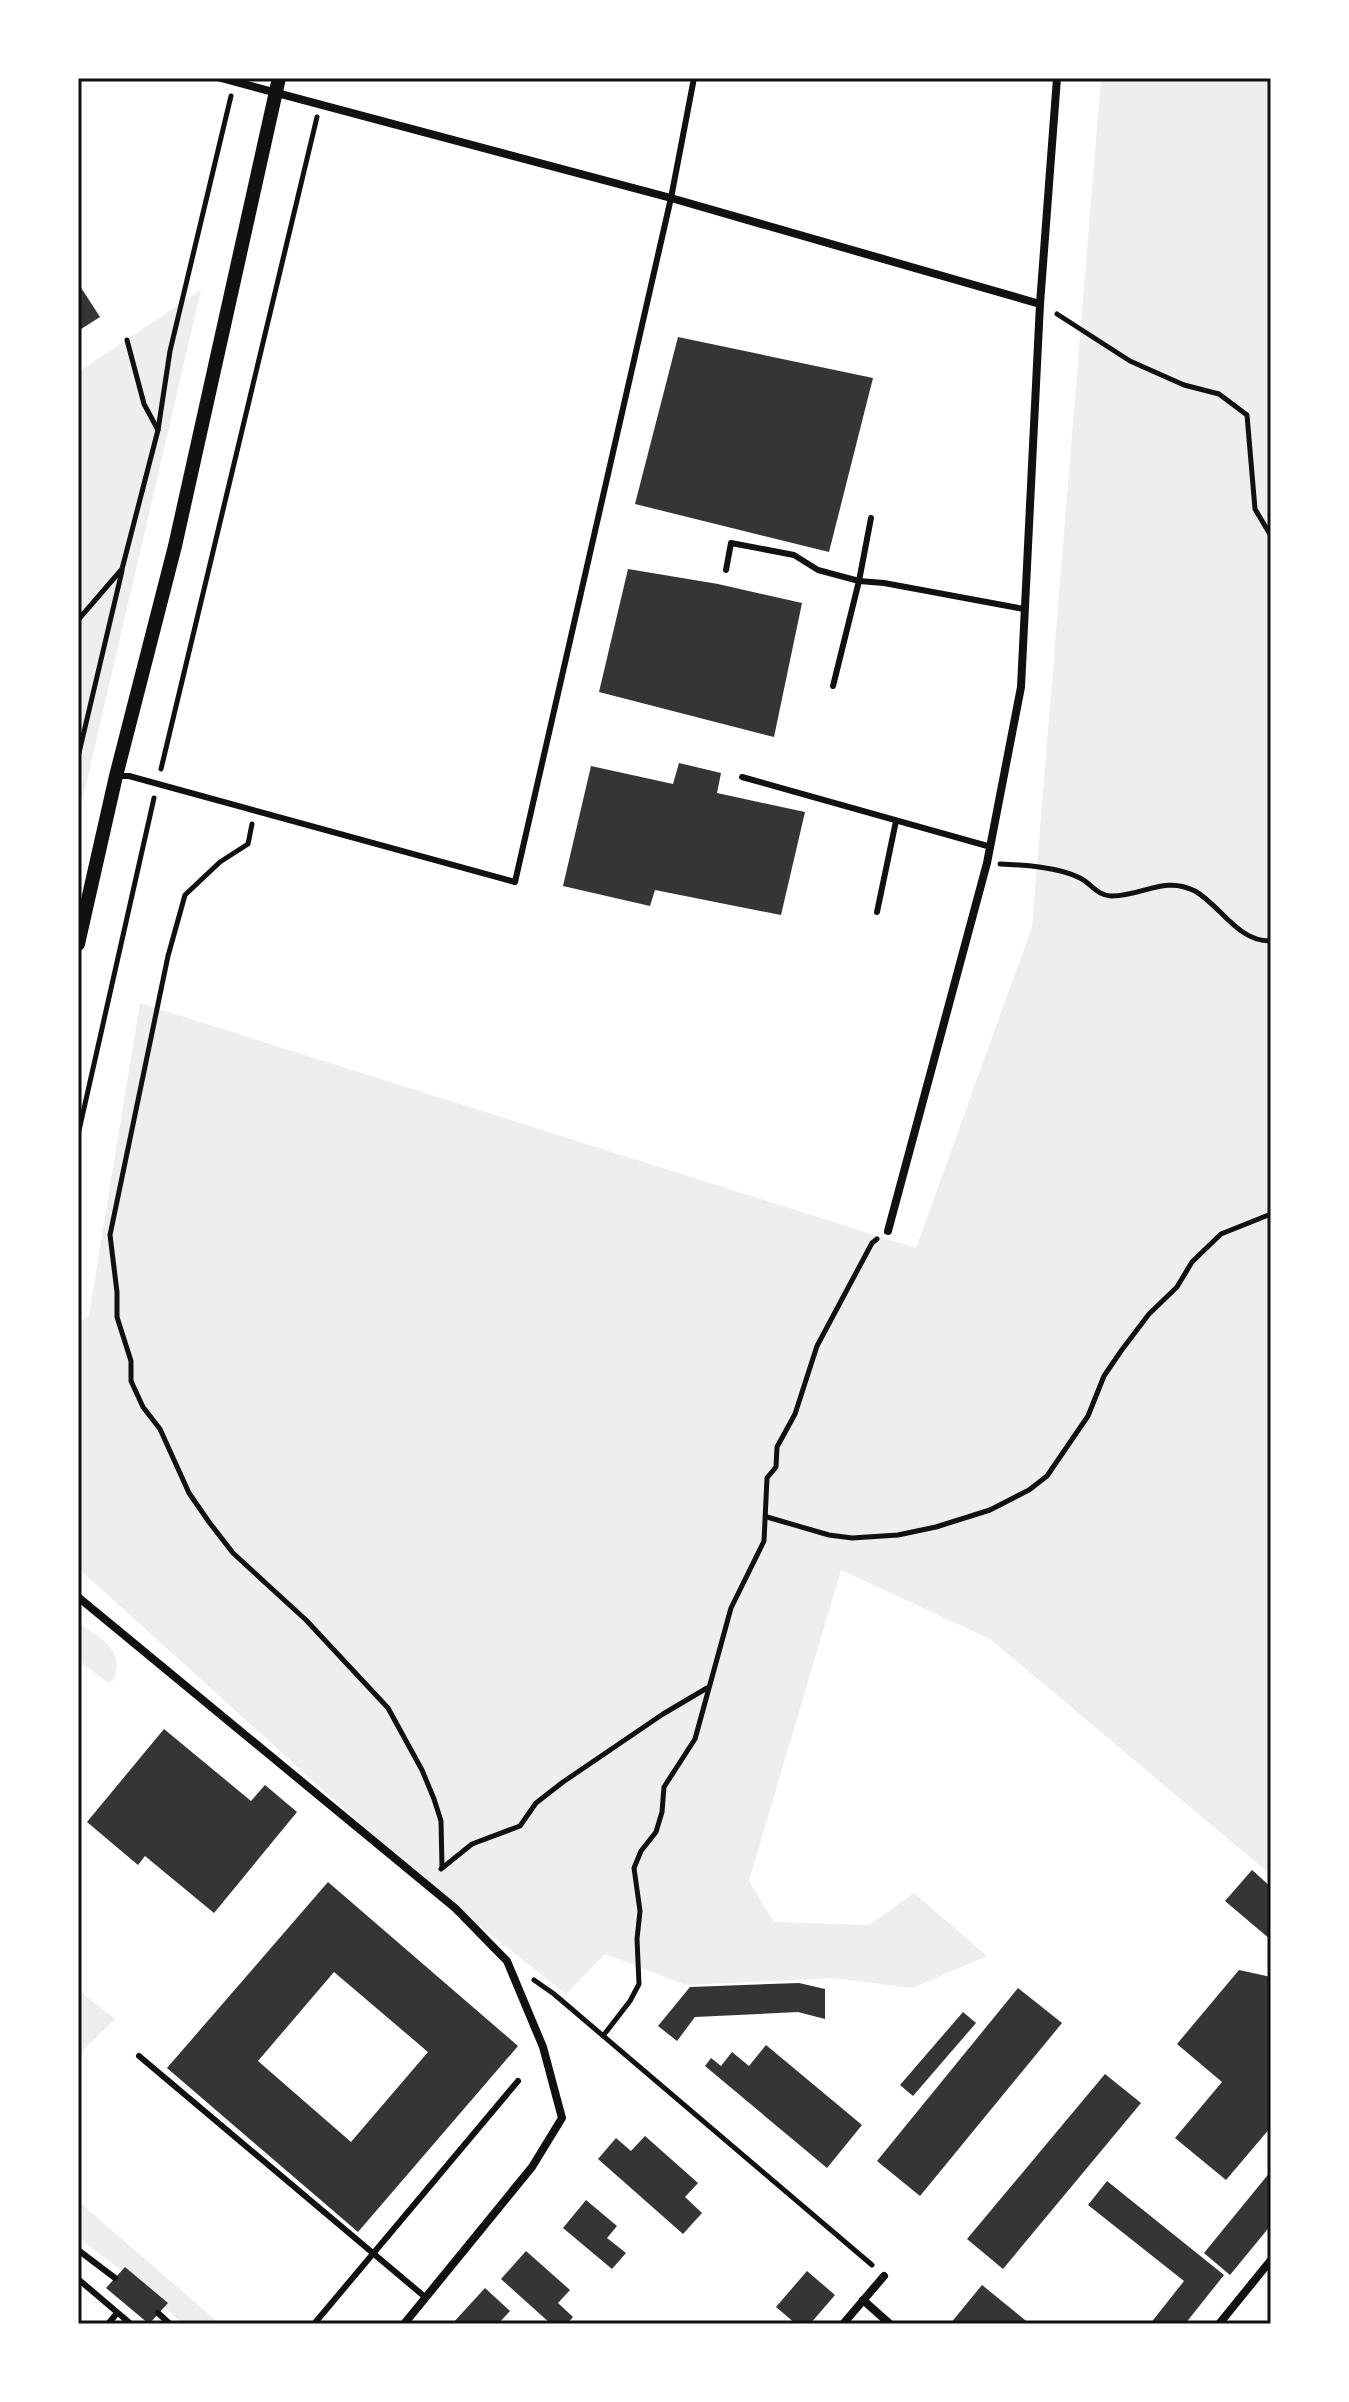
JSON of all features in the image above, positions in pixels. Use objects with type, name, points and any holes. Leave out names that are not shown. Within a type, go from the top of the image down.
[{"type":"street","points":[[221,78],[671,198],[1040,304]]},
{"type":"street","points":[[78,944],[116,776],[175,546],[279,78]]},
{"type":"street","points":[[888,1231],[991,847],[1021,687],[1040,304],[1057,78]]},
{"type":"street","points":[[78,1597],[455,1908],[507,1961],[543,2047],[562,2118],[532,2167],[404,2324]]},
{"type":"street","points":[[1219,2324],[1271,2260]]},
{"type":"street","points":[[843,2324],[884,2276]]},
{"type":"street","points":[[863,2300],[890,2324]]},
{"type":"lane","points":[[116,776],[129,776],[515,882],[671,198],[694,78]]},
{"type":"lane","points":[[833,686],[871,518]]},
{"type":"lane","points":[[726,570],[731,543],[794,555],[818,570],[859,581],[1024,609]]},
{"type":"lane","points":[[742,777],[991,847]]},
{"type":"lane","points":[[877,912],[896,821]]},
{"type":"lane","points":[[139,2056],[425,2297]]},
{"type":"lane","points":[[314,2324],[518,2081]]},
{"type":"lane","points":[[78,2250],[115,2278]]},
{"type":"lane","points":[[78,2279],[129,2323]]},
{"type":"lane","points":[[108,2324],[117,2313]]},
{"type":"lane","points":[[158,2313],[170,2324]]},
{"type":"path","points":[[78,757],[158,430],[170,351],[235,82]]},
{"type":"path","points":[[78,1135],[204,581],[320,106]]},
{"type":"path","points":[[1040,304],[1130,361],[1184,385],[1219,394],[1247,415],[1255,509],[1271,536]]},
{"type":"path","points":[[127,340],[144,404],[158,430]]},
{"type":"path","points":[[78,620],[122,569]]},
{"type":"path","points":[[255,811],[248,844],[220,862],[185,895],[168,956],[110,1235],[117,1317],[131,1361],[131,1381],[143,1407],[160,1429],[189,1493],[209,1522],[233,1553],[306,1620],[388,1708],[434,1799],[441,1821],[442,1867]]},
{"type":"path","points":[[987,863],[1063,872],[1081,878],[1098,893],[1109,896],[1140,892],[1156,884],[1194,890],[1248,936],[1271,941]]},
{"type":"path","points":[[767,1517],[829,1535],[852,1538],[898,1535],[990,1510],[1029,1490],[1047,1476],[1088,1416],[1104,1376],[1149,1314],[1177,1287],[1192,1262],[1221,1234],[1271,1214]]},
{"type":"path","points":[[603,2036],[639,1984],[637,1939],[640,1911],[634,1868],[641,1851],[656,1832],[662,1812],[664,1787],[695,1739],[731,1608],[764,1541],[767,1478],[776,1467],[777,1447],[795,1414],[817,1346],[872,1243],[888,1231]]},
{"type":"path","points":[[430,1887],[442,1867],[472,1844],[520,1826],[536,1803],[563,1782],[708,1687]]},
{"type":"path","points":[[507,1961],[554,1994],[884,2276]]},
{"type":"shaded area","points":[[1101,78],[1271,78],[1271,1875],[990,1639],[841,1570],[749,1881],[774,1922],[869,1925],[914,1893],[987,1956],[912,1988],[834,1978],[686,1985],[605,1954],[566,1994],[430,1887],[78,1568],[78,1324],[89,1315],[140,1003],[916,1248],[1032,927]]},
{"type":"shaded area","points":[[201,290],[78,819],[78,372]]},
{"type":"shaded area","points":[[78,1623],[114,1652],[117,1669],[114,1680],[108,1683],[78,1660]]},
{"type":"shaded area","points":[[78,1990],[115,2019],[78,2055]]},
{"type":"shaded area","points":[[78,2201],[220,2324],[183,2324],[164,2307],[167,2303],[126,2268],[122,2271],[78,2237]]},
{"type":"building","points":[[78,283],[100,317],[78,331]]},
{"type":"building","points":[[678,337],[873,378],[829,552],[635,504]]},
{"type":"building","points":[[628,569],[718,584],[802,603],[774,737],[599,692]]},
{"type":"building","points":[[679,763],[721,773],[717,793],[805,812],[781,915],[655,890],[650,906],[563,886],[591,766],[673,784]]},
{"type":"building","points":[[164,1729],[251,1801],[265,1785],[297,1812],[214,1913],[145,1856],[138,1865],[87,1822]]},
{"type":"building","points":[[1252,1870],[1271,1887],[1271,1940],[1225,1901]]},
{"type":"building","points":[[328,1882],[518,2046],[358,2232],[167,2068]],"holes":[[[334,1972],[428,2052],[351,2142],[258,2061]]]},
{"type":"building","points":[[1239,1970],[1271,1977],[1271,2127],[1226,2180],[1175,2138],[1222,2082],[1177,2044]]},
{"type":"building","points":[[799,1983],[825,1989],[825,2019],[798,2012],[695,2017],[677,2041],[658,2026],[690,1987]]},
{"type":"building","points":[[1018,1988],[1062,2023],[920,2196],[877,2161]]},
{"type":"building","points":[[963,2012],[976,2023],[913,2096],[900,2085]]},
{"type":"building","points":[[766,2045],[862,2125],[827,2168],[705,2066],[711,2058],[721,2066],[732,2052],[749,2066]]},
{"type":"building","points":[[1105,2074],[1141,2103],[1003,2269],[967,2239]]},
{"type":"building","points":[[645,2136],[698,2183],[685,2197],[702,2213],[683,2234],[598,2159],[616,2138],[631,2151]]},
{"type":"building","points":[[1271,2171],[1271,2225],[1230,2275],[1204,2253]]},
{"type":"building","points":[[1107,2181],[1224,2275],[1185,2324],[1150,2324],[1184,2281],[1088,2205]]},
{"type":"building","points":[[586,2200],[617,2226],[607,2238],[626,2253],[612,2269],[563,2228]]},
{"type":"building","points":[[526,2251],[570,2290],[558,2303],[573,2317],[567,2324],[551,2324],[501,2279]]},
{"type":"building","points":[[125,2267],[168,2303],[149,2324],[106,2288]]},
{"type":"building","points":[[807,2271],[835,2295],[810,2324],[796,2324],[776,2307]]},
{"type":"building","points":[[982,2285],[1030,2324],[950,2324]]},
{"type":"building","points":[[485,2288],[510,2311],[498,2324],[452,2324]]}]
